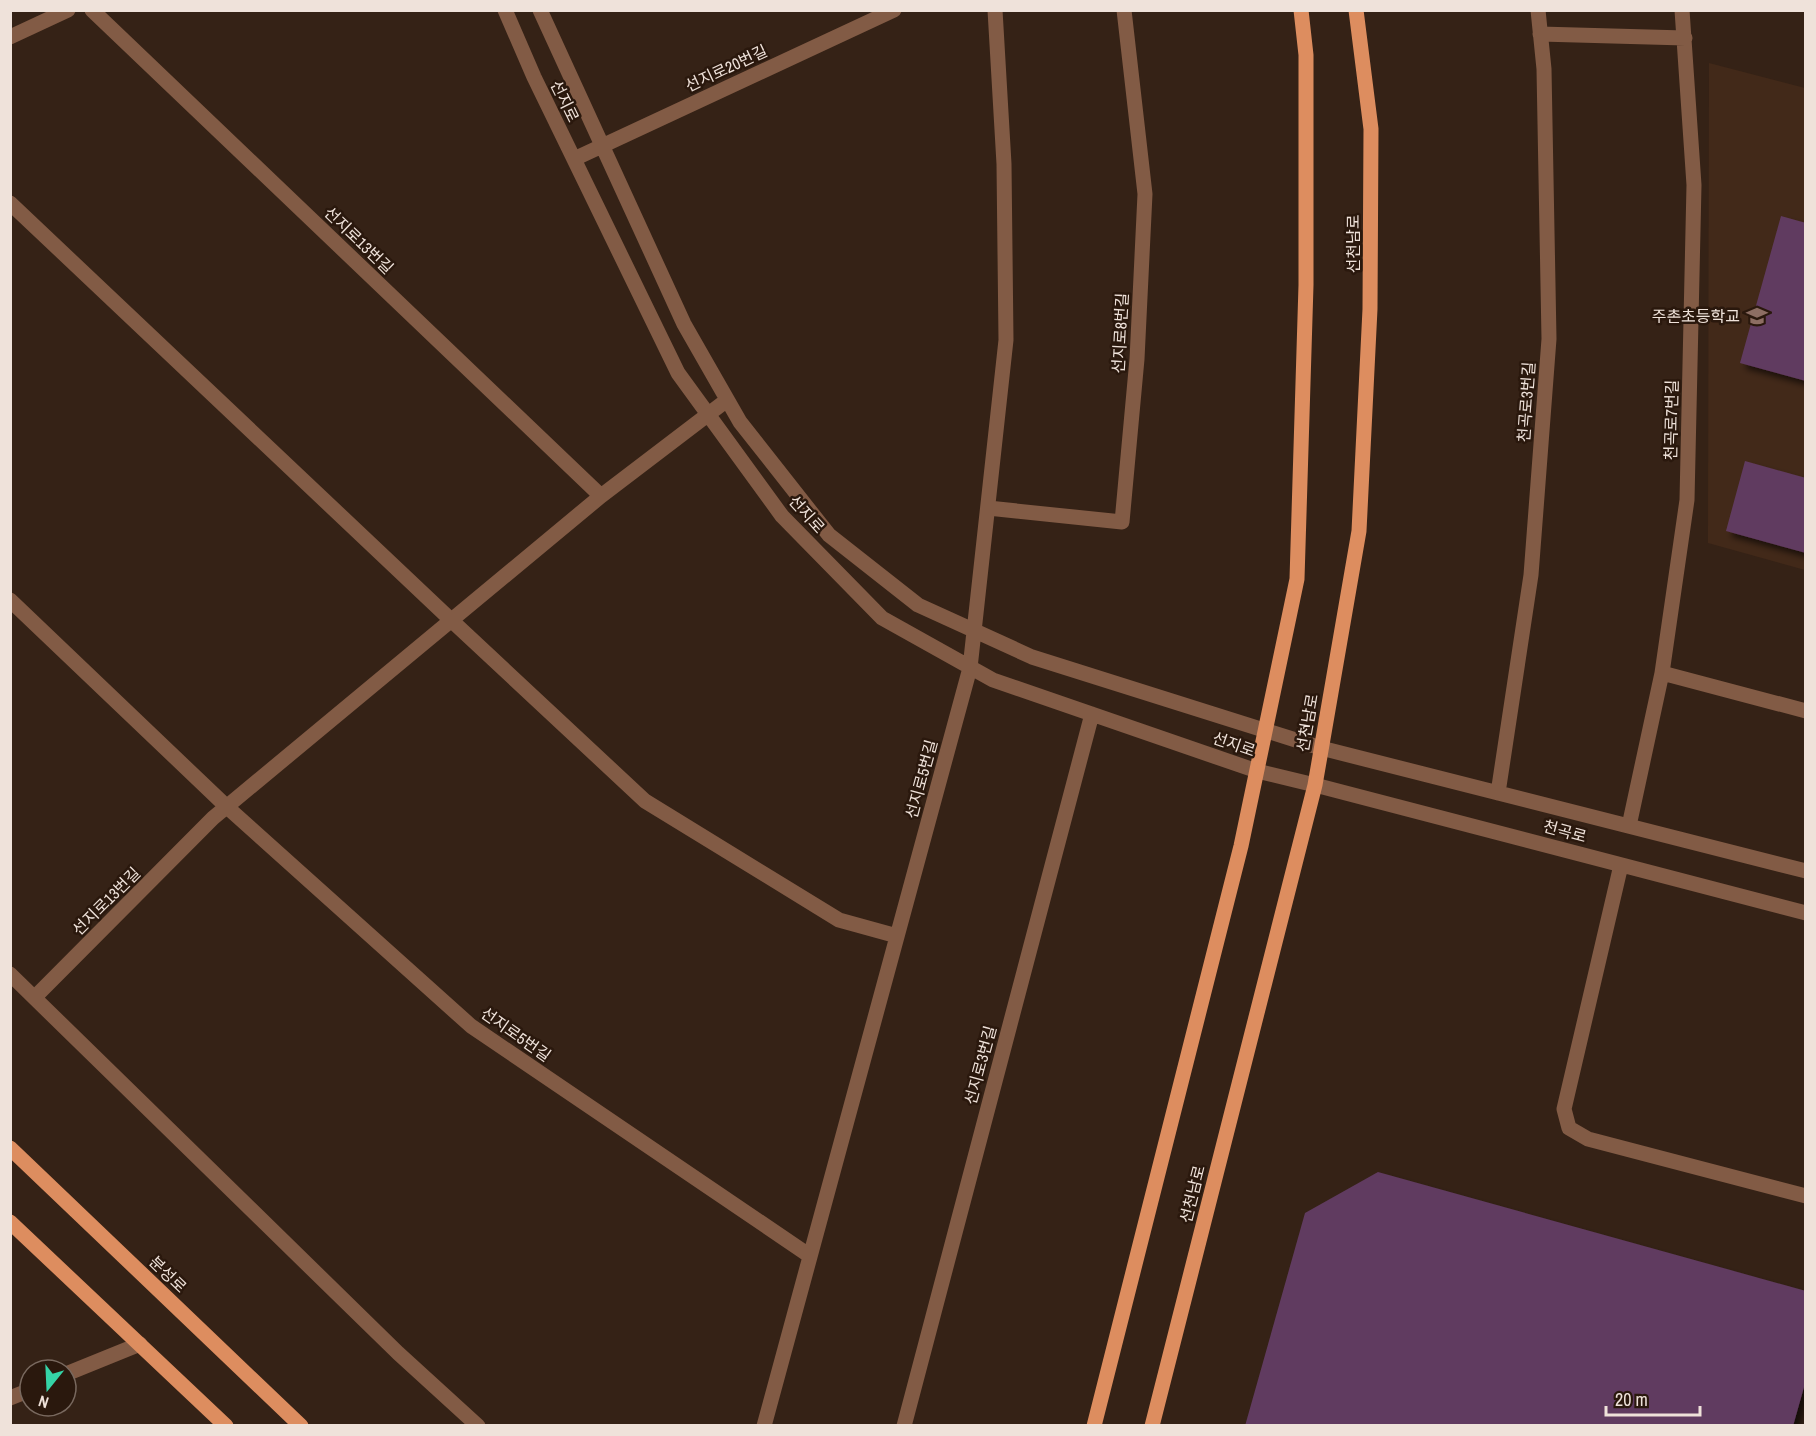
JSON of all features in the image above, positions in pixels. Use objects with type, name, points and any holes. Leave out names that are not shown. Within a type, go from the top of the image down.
[{"type":"main road","points":[[1094,1425],[1239,858],[1297,579],[1306,285],[1306,55],[1301,10]]},
{"type":"main road","name":"선천남로","points":[[1152,1425],[1315,784],[1359,531],[1370,309],[1371,129],[1356,10]]},
{"type":"main road","name":"분성로","points":[[10,1148],[301,1425]]},
{"type":"main road","points":[[10,1222],[226,1425]]},
{"type":"street","points":[[10,37],[68,10]]},
{"type":"street","name":"선지로13번길","points":[[92,10],[601,496]]},
{"type":"street","name":"선지로","points":[[506,10],[534,77],[678,373],[782,516],[882,618],[993,680],[1257,771],[1315,784]]},
{"type":"street","name":"선지로","points":[[540,10],[684,324],[740,422],[829,535],[918,606],[1032,657],[1321,748]]},
{"type":"street","name":"선지로20번길","points":[[574,159],[894,10]]},
{"type":"street","points":[[974,631],[1006,340],[1004,165],[996,10]]},
{"type":"street","name":"선지로8번길","points":[[988,508],[1122,522],[1137,359],[1145,194],[1124,10]]},
{"type":"street","name":"천곡로3번길","points":[[1498,793],[1531,575],[1549,339],[1544,69],[1538,10]]},
{"type":"street","name":"천곡로7번길","points":[[1629,826],[1662,673],[1687,500],[1694,185],[1682,10]]},
{"type":"street","points":[[1540,34],[1685,38]]},
{"type":"street","points":[[10,203],[645,801],[839,920],[897,936]]},
{"type":"street","name":"선지로13번길","points":[[35,998],[213,818],[601,496],[728,400]]},
{"type":"street","points":[[10,600],[227,807]]},
{"type":"street","name":"선지로5번길","points":[[765,1425],[970,668],[974,631]]},
{"type":"street","points":[[1662,673],[1806,711]]},
{"type":"street","name":"선지로3번길","points":[[904,1425],[1092,714]]},
{"type":"street","name":"천곡로","points":[[1321,748],[1806,872]]},
{"type":"street","name":"천곡로","points":[[1315,784],[1806,913]]},
{"type":"street","name":"선지로5번길","points":[[227,807],[471,1026],[810,1256]]},
{"type":"street","points":[[1621,865],[1564,1109],[1569,1128],[1588,1139],[1806,1196]]},
{"type":"street","points":[[10,974],[390,1345],[478,1425]]},
{"type":"street","points":[[78,1369],[140,1344]]},
{"type":"shaded area","name":"주촌초등학교","points":[[1709,63],[1805,88],[1805,570],[1708,543]]},
{"type":"building","points":[[1781,216],[1806,223],[1806,381],[1740,363]]},
{"type":"building","points":[[1745,461],[1806,478],[1806,553],[1726,531]]},
{"type":"building","points":[[1378,1172],[1806,1291],[1806,1380],[1793,1426],[1245,1426],[1305,1213]]},
{"type":"place","name":"주촌초등학교","points":[[1757,316]]}]
